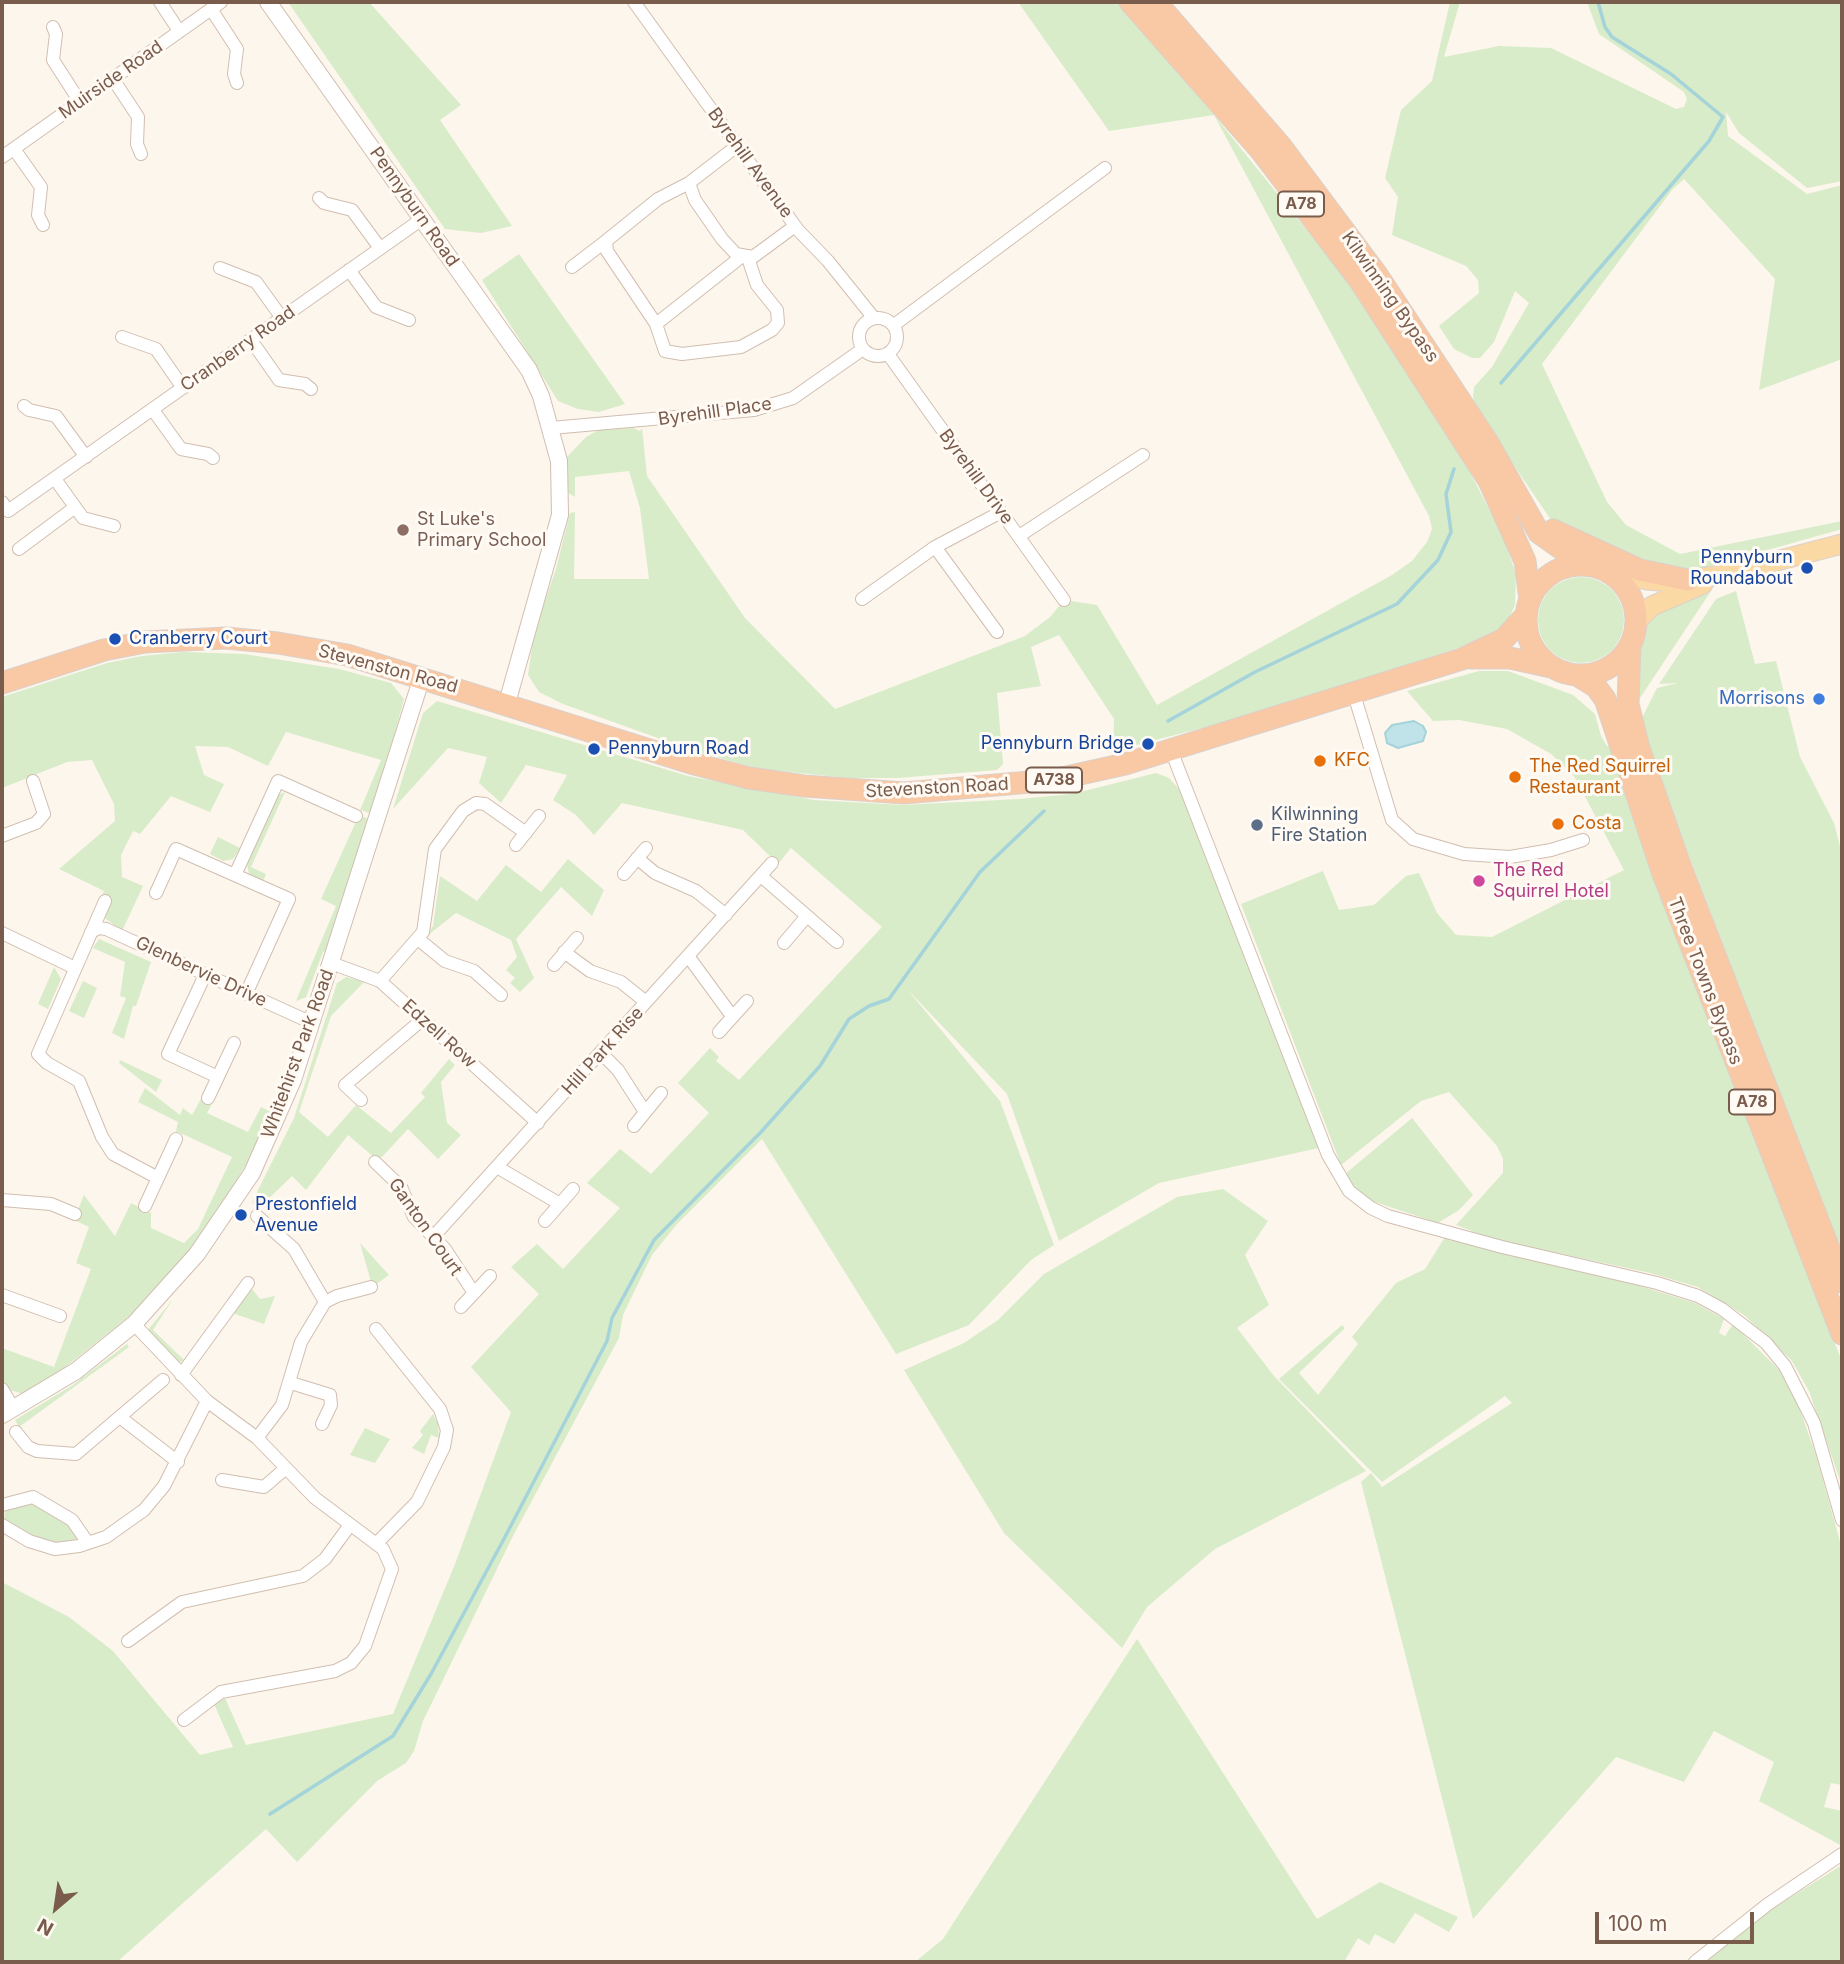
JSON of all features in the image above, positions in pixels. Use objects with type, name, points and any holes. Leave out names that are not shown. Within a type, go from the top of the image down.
[{"type":"highway","name":"Kilwinning Bypass","points":[[1130,2],[1261,151],[1360,281],[1489,481],[1525,561],[1528,607]]},
{"type":"highway","name":"Kilwinning Bypass","points":[[1156,2],[1280,145],[1378,276],[1487,441],[1539,533],[1594,567]]},
{"type":"highway","points":[[1518,498],[1552,530],[1570,541],[1640,570],[1688,580]]},
{"type":"highway","points":[[1528,607],[1544,579],[1553,572],[1594,567]]},
{"type":"highway","name":"A78","points":[[1594,567],[1626,588],[1634,603],[1636,622],[1630,646]]},
{"type":"highway","name":"A738","points":[[1462,659],[1504,639],[1528,607]]},
{"type":"highway","name":"A78","points":[[1528,607],[1527,632],[1533,647],[1566,672]]},
{"type":"highway","name":"Stevenston Road","points":[[2,682],[104,650],[182,638],[226,638],[315,648],[422,677],[691,763],[749,778],[860,792],[954,790],[1053,780],[1171,750],[1462,659]]},
{"type":"highway","points":[[1566,672],[1607,669],[1630,646]]},
{"type":"highway","name":"Three Towns Bypass","points":[[1630,646],[1628,704],[1643,760],[1676,853],[1842,1282]]},
{"type":"highway","name":"A738","points":[[1462,659],[1510,658],[1566,672]]},
{"type":"highway","name":"Three Towns Bypass","points":[[1566,672],[1590,682],[1605,699],[1662,871],[1842,1334]]},
{"type":"main road","points":[[1594,567],[1654,581],[1688,580],[1723,575],[1842,544]]},
{"type":"main road","points":[[1636,622],[1652,606],[1723,575]]},
{"type":"street","points":[[160,2],[179,31]]},
{"type":"street","name":"Pennyburn Road","points":[[268,2],[529,370],[551,428],[559,461],[560,515],[507,703]]},
{"type":"street","name":"Byrehill Avenue","points":[[634,2],[795,226],[828,261],[873,317]]},
{"type":"street","points":[[216,5],[237,49],[234,74],[237,83]]},
{"type":"street","name":"Muirside Road","points":[[2,158],[216,5]]},
{"type":"street","points":[[53,27],[56,34],[53,60],[80,102]]},
{"type":"street","points":[[113,79],[138,117],[138,148],[141,154]]},
{"type":"street","points":[[572,267],[659,198],[689,183],[737,146]]},
{"type":"street","points":[[14,149],[41,187],[38,215],[43,225]]},
{"type":"street","points":[[894,326],[1105,169]]},
{"type":"street","points":[[606,241],[607,251],[656,324],[665,351],[682,354],[741,347],[771,331],[779,323],[777,310],[757,285],[744,258],[722,239],[701,210],[689,189],[689,183]]},
{"type":"street","points":[[319,198],[324,203],[352,210],[380,248]]},
{"type":"street","name":"Cranberry Road","points":[[2,502],[8,511],[422,219]]},
{"type":"street","points":[[656,324],[744,258],[795,226]]},
{"type":"street","points":[[220,268],[256,282],[282,318]]},
{"type":"street","points":[[349,270],[376,307],[409,320]]},
{"type":"street","points":[[873,317],[883,318],[894,326],[897,343],[888,354],[873,356],[863,349],[859,331],[873,317]]},
{"type":"street","points":[[122,337],[156,349],[184,388]]},
{"type":"street","points":[[251,340],[279,380],[305,384],[312,389]]},
{"type":"street","name":"Byrehill Place","points":[[551,428],[754,410],[793,398],[863,349]]},
{"type":"street","name":"Byrehill Drive","points":[[888,354],[1064,600]]},
{"type":"street","points":[[24,406],[29,410],[57,416],[86,457]]},
{"type":"street","points":[[153,410],[181,449],[208,454],[213,458]]},
{"type":"street","points":[[1019,537],[1143,455]]},
{"type":"street","points":[[55,479],[83,518],[114,526]]},
{"type":"street","points":[[19,549],[74,508]]},
{"type":"street","points":[[862,599],[935,547],[1002,512]]},
{"type":"street","points":[[935,547],[998,632]]},
{"type":"street","name":"Whitehirst Park Road","points":[[8,1412],[76,1370],[134,1324],[197,1254],[247,1181],[280,1114],[312,1023],[422,677]]},
{"type":"street","points":[[1353,691],[1392,820],[1413,839],[1464,854],[1510,857],[1551,850],[1583,840]]},
{"type":"street","points":[[1171,750],[1328,1155],[1349,1191],[1371,1208],[1388,1216],[1502,1248],[1678,1289],[1710,1302],[1745,1324],[1785,1366],[1802,1396],[1814,1423],[1842,1520]]},
{"type":"street","points":[[2,836],[42,817],[44,810],[33,781]]},
{"type":"street","points":[[235,875],[278,781],[356,816]]},
{"type":"street","points":[[380,981],[418,939],[427,921],[435,849],[463,811],[476,803],[485,804],[526,833]]},
{"type":"street","points":[[516,845],[539,816]]},
{"type":"street","points":[[156,893],[176,849],[289,899],[246,993]]},
{"type":"street","points":[[624,874],[642,853],[655,873],[696,891],[726,915]]},
{"type":"street","name":"Hill Park Rise","points":[[433,1237],[772,863]]},
{"type":"street","points":[[761,876],[837,942]]},
{"type":"street","points":[[105,901],[38,1054],[47,1063],[79,1080],[102,1137],[113,1154],[158,1178]]},
{"type":"street","points":[[784,943],[807,916]]},
{"type":"street","name":"Glenbervie Drive","points":[[91,932],[99,928],[106,929],[312,1023]]},
{"type":"street","points":[[2,933],[75,968]]},
{"type":"street","points":[[554,965],[577,938]]},
{"type":"street","points":[[418,939],[444,961],[474,971],[501,995]]},
{"type":"street","points":[[564,952],[590,971],[621,982],[646,1002]]},
{"type":"street","points":[[688,956],[732,1016]]},
{"type":"street","name":"Edzell Row","points":[[331,962],[380,981],[538,1123]]},
{"type":"street","points":[[205,975],[168,1054],[218,1077]]},
{"type":"street","points":[[719,1032],[747,1001]]},
{"type":"street","points":[[361,1100],[345,1085],[423,1019]]},
{"type":"street","points":[[208,1097],[234,1043]]},
{"type":"street","points":[[601,1053],[618,1070],[645,1112]]},
{"type":"street","points":[[634,1126],[662,1093]]},
{"type":"street","points":[[145,1206],[176,1139]]},
{"type":"street","name":"Ganton Court","points":[[376,1161],[401,1187],[414,1217],[433,1237],[474,1293]]},
{"type":"street","points":[[497,1167],[560,1204]]},
{"type":"street","points":[[545,1221],[573,1189]]},
{"type":"street","points":[[2,1200],[51,1204],[75,1213]]},
{"type":"street","points":[[257,1216],[293,1249],[325,1302]]},
{"type":"street","name":"Ganton Court","points":[[461,1307],[490,1276]]},
{"type":"street","points":[[181,1375],[248,1283]]},
{"type":"street","points":[[257,1438],[275,1418],[291,1383],[301,1342],[325,1302],[371,1287]]},
{"type":"street","points":[[2,1295],[60,1316]]},
{"type":"street","points":[[134,1324],[207,1401],[257,1438],[315,1498],[376,1544],[387,1555],[392,1575],[365,1646],[356,1658],[335,1671],[221,1692],[184,1720]]},
{"type":"street","points":[[376,1329],[440,1409],[447,1430],[444,1447],[422,1494],[376,1544]]},
{"type":"street","points":[[16,1432],[28,1447],[37,1451],[76,1454],[163,1380]]},
{"type":"street","points":[[291,1383],[330,1395],[331,1405],[322,1424]]},
{"type":"street","points":[[2,1389],[8,1412]]},
{"type":"street","points":[[2,1525],[41,1546],[68,1548],[106,1537],[149,1505],[164,1486],[207,1401]]},
{"type":"street","points":[[121,1418],[178,1462]]},
{"type":"street","points":[[222,1480],[264,1487],[286,1468]]},
{"type":"street","points":[[2,1505],[24,1497],[33,1497],[64,1513],[82,1531],[88,1544]]},
{"type":"street","points":[[128,1641],[182,1602],[303,1576],[325,1559],[350,1525]]},
{"type":"street","points":[[1695,1962],[1768,1903],[1842,1854]]},
{"type":"green space","points":[[288,2],[369,2],[461,105],[440,120],[512,226],[481,233],[445,229]]},
{"type":"green space","points":[[1018,2],[1117,2],[1214,115],[1109,131]]},
{"type":"green space","points":[[1450,2],[1460,2],[1444,57],[1499,46],[1551,48],[1676,109],[1684,107],[1687,99],[1684,92],[1599,34],[1587,2],[1842,2],[1842,181],[1807,188],[1739,133],[1726,112],[1728,136],[1807,194],[1842,185],[1842,359],[1759,390],[1775,279],[1684,179],[1672,190],[1542,364],[1607,502],[1626,525],[1680,554],[1842,521],[1842,529],[1690,572],[1670,573],[1551,520],[1475,408],[1473,397],[1474,387],[1492,367],[1529,303],[1515,291],[1494,342],[1480,358],[1472,358],[1454,349],[1439,326],[1479,293],[1478,280],[1466,266],[1392,235],[1398,197],[1385,178],[1401,110],[1432,81]]},
{"type":"green space","points":[[1214,115],[1358,294],[1470,472],[1504,539],[1516,574],[1515,605],[1506,625],[1464,646],[1363,679],[1214,725],[1113,751],[1114,719],[1059,635],[1031,647],[1041,686],[997,693],[1003,764],[997,770],[898,778],[848,778],[760,769],[694,751],[563,704],[539,692],[528,675],[534,633],[556,569],[570,513],[575,512],[574,579],[649,579],[640,508],[629,471],[575,477],[575,497],[567,492],[567,457],[586,437],[599,430],[633,428],[640,431],[642,428],[647,476],[745,618],[835,709],[1025,636],[1050,617],[1064,600],[1097,605],[1157,705],[1392,575],[1412,561],[1427,542],[1432,529],[1429,516]]},
{"type":"green space","points":[[519,254],[625,404],[599,412],[578,409],[558,401],[482,280]]},
{"type":"green space","points":[[1573,577],[1589,577],[1612,589],[1621,603],[1624,620],[1621,637],[1612,651],[1589,663],[1573,663],[1557,656],[1545,644],[1538,628],[1538,612],[1545,596],[1557,584]]},
{"type":"green space","points":[[1711,591],[1636,704],[1637,660],[1649,618],[1679,601]]},
{"type":"green space","points":[[1736,591],[1755,664],[1776,661],[1800,757],[1834,823],[1842,854],[1842,1254],[1647,747],[1640,722],[1657,688],[1678,683],[1659,684],[1716,599]]},
{"type":"green space","points":[[184,652],[244,654],[339,669],[391,683],[404,699],[373,814],[360,810],[381,760],[286,732],[268,766],[228,747],[195,746],[204,775],[224,784],[210,812],[171,796],[140,834],[133,831],[121,855],[122,877],[143,886],[122,931],[106,919],[101,897],[104,891],[59,869],[115,821],[114,804],[92,760],[67,762],[2,788],[2,697],[107,663]]},
{"type":"green space","points":[[1479,671],[1508,671],[1573,695],[1595,714],[1601,736],[1607,746],[1611,746],[1624,792],[1703,1005],[1841,1359],[1842,1486],[1809,1391],[1792,1361],[1744,1315],[1698,1287],[1650,1273],[1493,1239],[1456,1225],[1503,1173],[1503,1159],[1497,1146],[1449,1092],[1421,1101],[1341,1165],[1241,904],[1323,871],[1339,910],[1374,905],[1406,876],[1419,873],[1437,913],[1456,935],[1492,937],[1624,870],[1574,776],[1551,754],[1507,729],[1459,720],[1433,721],[1407,691]]},
{"type":"green space","points":[[437,701],[688,776],[814,800],[903,805],[1019,799],[1072,794],[1156,773],[1169,778],[1179,789],[1319,1148],[1159,1183],[1059,1241],[1007,1094],[907,989],[1000,1101],[1054,1245],[1031,1260],[969,1325],[896,1354],[762,1139],[677,1224],[652,1255],[623,1315],[619,1338],[513,1536],[423,1721],[414,1751],[406,1763],[377,1781],[297,1862],[266,1829],[117,1962],[2,1962],[2,1582],[69,1617],[113,1651],[200,1755],[233,1747],[214,1704],[225,1698],[246,1745],[393,1714],[455,1564],[511,1412],[471,1367],[539,1294],[511,1267],[537,1244],[563,1269],[620,1208],[587,1183],[620,1149],[651,1174],[709,1113],[678,1083],[710,1048],[719,1057],[716,1061],[739,1080],[882,927],[791,848],[778,864],[743,830],[622,803],[594,835],[576,815],[553,800],[567,775],[526,765],[501,803],[479,783],[487,757],[448,748],[393,809],[423,713]]},
{"type":"green space","points":[[285,792],[251,867],[266,874],[263,882],[249,874],[247,864],[278,795]]},
{"type":"green space","points":[[359,815],[371,820],[330,949],[323,952],[306,997],[296,1001],[336,906],[321,899]]},
{"type":"green space","points":[[218,837],[240,848],[233,859],[223,861],[210,854]]},
{"type":"green space","points":[[568,859],[604,890],[592,916],[561,887],[516,939],[534,978],[520,992],[510,983],[515,978],[506,970],[517,957],[511,940],[456,913],[427,936],[433,926],[440,876],[477,901],[506,865],[541,892]]},
{"type":"green space","points":[[99,939],[151,962],[136,1006],[133,1006],[124,1039],[112,1033],[126,998],[120,996],[125,962],[93,948]]},
{"type":"green space","points":[[54,967],[61,979],[48,1009],[38,1004]]},
{"type":"green space","points":[[346,977],[364,982],[331,1016],[299,1112],[328,1137],[356,1105],[391,1133],[425,1097],[421,1093],[449,1059],[455,1065],[441,1082],[447,1123],[461,1135],[438,1159],[408,1129],[382,1157],[375,1158],[348,1135],[306,1190],[292,1176],[258,1209],[252,1202],[294,1118],[337,983]]},
{"type":"green space","points":[[83,981],[97,988],[84,1018],[69,1011]]},
{"type":"green space","points":[[120,1060],[162,1080],[156,1092],[119,1063]]},
{"type":"green space","points":[[145,1088],[180,1115],[183,1108],[192,1115],[202,1097],[213,1102],[207,1113],[248,1132],[261,1107],[269,1111],[262,1138],[205,1233],[142,1306],[44,1384],[24,1394],[9,1390],[2,1380],[2,1348],[54,1367],[91,1269],[76,1263],[89,1227],[74,1220],[84,1195],[115,1236],[131,1203],[151,1213],[151,1228],[184,1243],[198,1229],[232,1157],[176,1131],[178,1122],[138,1102]]},
{"type":"green space","points":[[1412,1118],[1473,1195],[1459,1210],[1438,1223],[1369,1200],[1354,1187],[1345,1174]]},
{"type":"green space","points":[[1223,1189],[1268,1221],[1245,1255],[1269,1305],[1237,1328],[1274,1376],[1366,1471],[1215,1549],[1147,1607],[1122,1648],[1004,1533],[904,1370],[964,1343],[998,1320],[1044,1274],[1177,1197]]},
{"type":"green space","points":[[1445,1237],[1624,1281],[1695,1303],[1724,1319],[1719,1333],[1725,1336],[1733,1324],[1779,1370],[1796,1399],[1816,1455],[1842,1549],[1842,1785],[1831,1783],[1824,1807],[1842,1811],[1842,1846],[1759,1801],[1774,1762],[1714,1731],[1684,1782],[1616,1757],[1473,1919],[1361,1482],[1371,1473],[1382,1487],[1512,1403],[1505,1396],[1382,1482],[1279,1379],[1342,1325],[1345,1328],[1299,1373],[1318,1395],[1358,1344],[1352,1337],[1396,1283],[1425,1269]]},
{"type":"green space","points":[[360,1243],[389,1275],[375,1285],[371,1282]]},
{"type":"green space","points":[[252,1289],[260,1299],[275,1296],[264,1324],[232,1313]]},
{"type":"green space","points":[[173,1299],[153,1330],[184,1360],[180,1362],[176,1362],[148,1330]]},
{"type":"green space","points":[[127,1344],[129,1347],[19,1427],[15,1420],[73,1385]]},
{"type":"green space","points":[[433,1414],[438,1424],[439,1438],[431,1435],[424,1454],[412,1448],[423,1435],[420,1431]]},
{"type":"green space","points":[[365,1428],[390,1439],[375,1463],[350,1455]]},
{"type":"green space","points":[[31,1501],[65,1520],[77,1537],[75,1541],[65,1544],[40,1541],[4,1520],[5,1510]]},
{"type":"green space","points":[[1137,1639],[1317,1919],[1380,1882],[1458,1917],[1449,1932],[1415,1913],[1394,1944],[1375,1934],[1369,1945],[1358,1938],[1344,1962],[915,1962],[943,1939]]},
{"type":"green space","points":[[1842,1865],[1842,1962],[1706,1962],[1767,1912]]},
{"type":"water","points":[[1414,721],[1423,726],[1426,732],[1423,741],[1398,748],[1387,743],[1385,733],[1392,725]]},
{"type":"waterway","points":[[1501,383],[1709,141],[1723,117],[1671,74],[1612,37],[1605,27],[1598,2]]},
{"type":"waterway","points":[[1168,721],[1255,672],[1397,604],[1438,560],[1451,532],[1446,494],[1454,469]]},
{"type":"waterway","points":[[270,1814],[393,1736],[431,1674],[505,1537],[607,1341],[612,1318],[654,1240],[761,1132],[820,1066],[849,1019],[869,1006],[889,999],[980,872],[1044,811]]},
{"type":"place","name":"St Luke's Primary School","points":[[403,530]]},
{"type":"place","name":"Pennyburn Roundabout","points":[[1807,568]]},
{"type":"place","name":"Cranberry Court","points":[[115,639]]},
{"type":"place","name":"Morrisons","points":[[1819,699]]},
{"type":"place","name":"Pennyburn Bridge","points":[[1148,744]]},
{"type":"place","name":"Pennyburn Road","points":[[594,749]]},
{"type":"place","name":"KFC","points":[[1320,761]]},
{"type":"place","name":"The Red Squirrel Restaurant","points":[[1515,777]]},
{"type":"place","name":"Costa","points":[[1558,824]]},
{"type":"place","name":"Kilwinning Fire Station","points":[[1257,825]]},
{"type":"place","name":"The Red Squirrel Hotel","points":[[1479,881]]},
{"type":"place","name":"Prestonfield Avenue","points":[[241,1215]]}]
